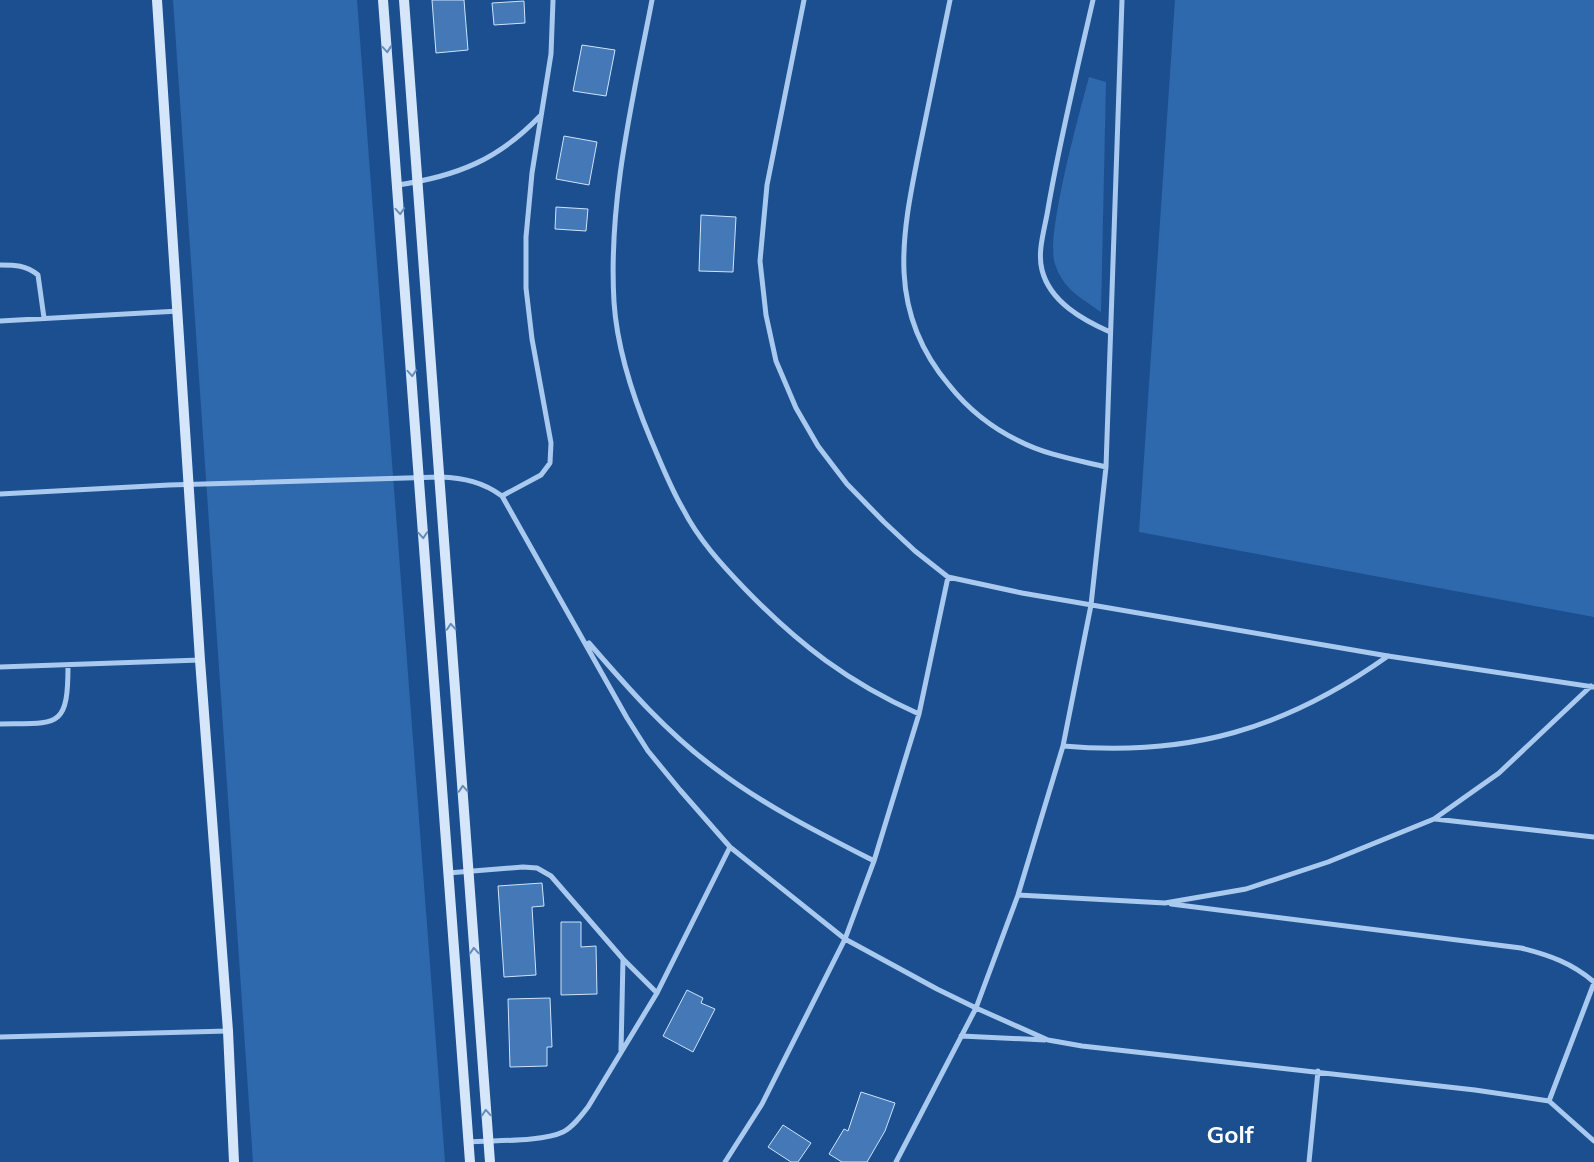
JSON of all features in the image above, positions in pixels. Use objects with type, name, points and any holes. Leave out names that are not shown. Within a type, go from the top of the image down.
[{"type":"street","points":[[157,0],[179,311],[200,660],[228,1031],[234,1162]]},
{"type":"street","points":[[383,0],[470,1162]]},
{"type":"street","points":[[404,0],[490,1162]]},
{"type":"street","points":[[502,496],[542,475],[550,463],[551,443],[532,339],[526,288],[527,220],[551,54],[553,0]]},
{"type":"street","points":[[652,0],[618,187],[614,251],[614,303],[619,334],[625,366],[642,419],[683,511],[707,546],[730,573],[761,605],[817,656],[863,686],[919,714]]},
{"type":"street","points":[[804,0],[767,185],[762,226],[760,261],[766,315],[776,361],[796,408],[818,446],[847,484],[884,522],[948,577],[1091,605],[1388,656],[1592,686]]},
{"type":"street","points":[[950,0],[908,204],[903,267],[909,315],[924,351],[940,375],[957,395],[991,425],[1020,442],[1050,454],[1106,467]]},
{"type":"street","points":[[1092,0],[1052,184],[1042,247],[1042,270],[1064,305],[1086,321],[1110,332]]},
{"type":"street","points":[[896,1162],[976,1008],[1018,895],[1063,746],[1091,605],[1106,467],[1122,0]]},
{"type":"street","points":[[398,185],[453,174],[486,159],[515,140],[541,115]]},
{"type":"street","points":[[0,265],[17,265],[30,268],[38,275],[44,318]]},
{"type":"street","points":[[0,321],[179,311]]},
{"type":"street","points":[[0,494],[189,485],[440,477],[470,480],[488,486],[502,496],[636,734],[680,790],[730,847],[845,939],[936,989],[1048,1040]]},
{"type":"street","points":[[725,1162],[762,1104],[845,939],[874,861],[919,714],[948,577]]},
{"type":"street","points":[[581,634],[667,727],[715,768],[797,822],[874,861]]},
{"type":"street","points":[[1063,746],[1098,749],[1167,746],[1244,731],[1321,699],[1388,656]]},
{"type":"street","points":[[0,667],[200,660]]},
{"type":"street","points":[[0,724],[33,723],[56,719],[62,713],[66,704],[68,666]]},
{"type":"street","points":[[1165,903],[1246,889],[1328,862],[1434,819],[1499,773],[1592,686]]},
{"type":"street","points":[[1434,819],[1594,838]]},
{"type":"street","points":[[468,1142],[540,1137],[562,1132],[576,1122],[588,1107],[657,993],[730,847]]},
{"type":"street","points":[[448,873],[523,867],[537,868],[551,876],[624,959],[657,993]]},
{"type":"street","points":[[1018,895],[1165,903],[1521,948],[1553,956],[1580,970],[1594,982],[1549,1101]]},
{"type":"street","points":[[621,1051],[624,959]]},
{"type":"street","points":[[0,1037],[228,1031]]},
{"type":"street","points":[[961,1036],[1048,1040],[1082,1046],[1475,1090],[1549,1101],[1594,1141]]},
{"type":"street","points":[[1309,1162],[1318,1071]]},
{"type":"shaded area","points":[[173,0],[357,0],[445,1162],[253,1162]]},
{"type":"shaded area","points":[[1175,0],[1594,0],[1594,617],[1139,532]]},
{"type":"shaded area","points":[[1089,77],[1106,82],[1101,312],[1074,292],[1063,280],[1055,264],[1053,250],[1065,173]]},
{"type":"building","points":[[432,0],[464,0],[468,50],[436,53]]},
{"type":"building","points":[[524,1],[525,23],[494,25],[492,3]]},
{"type":"building","points":[[582,45],[615,50],[606,96],[573,91]]},
{"type":"building","points":[[564,136],[597,142],[589,185],[556,179]]},
{"type":"building","points":[[556,207],[588,209],[586,231],[555,229]]},
{"type":"building","points":[[701,215],[736,217],[733,272],[699,271]]},
{"type":"building","points":[[542,883],[544,906],[532,907],[536,975],[504,977],[498,886]]},
{"type":"building","points":[[561,922],[581,922],[581,947],[596,946],[597,994],[561,995]]},
{"type":"building","points":[[687,990],[703,998],[701,1003],[715,1009],[693,1052],[663,1036]]},
{"type":"building","points":[[550,998],[552,1047],[547,1047],[547,1066],[510,1067],[508,999]]},
{"type":"building","points":[[861,1092],[895,1103],[885,1131],[867,1162],[842,1162],[829,1154],[844,1129],[848,1131]]},
{"type":"building","points":[[783,1125],[811,1143],[798,1162],[791,1162],[768,1147]]},
{"type":"district","name":"Golf","points":[[1230,1134]]}]
